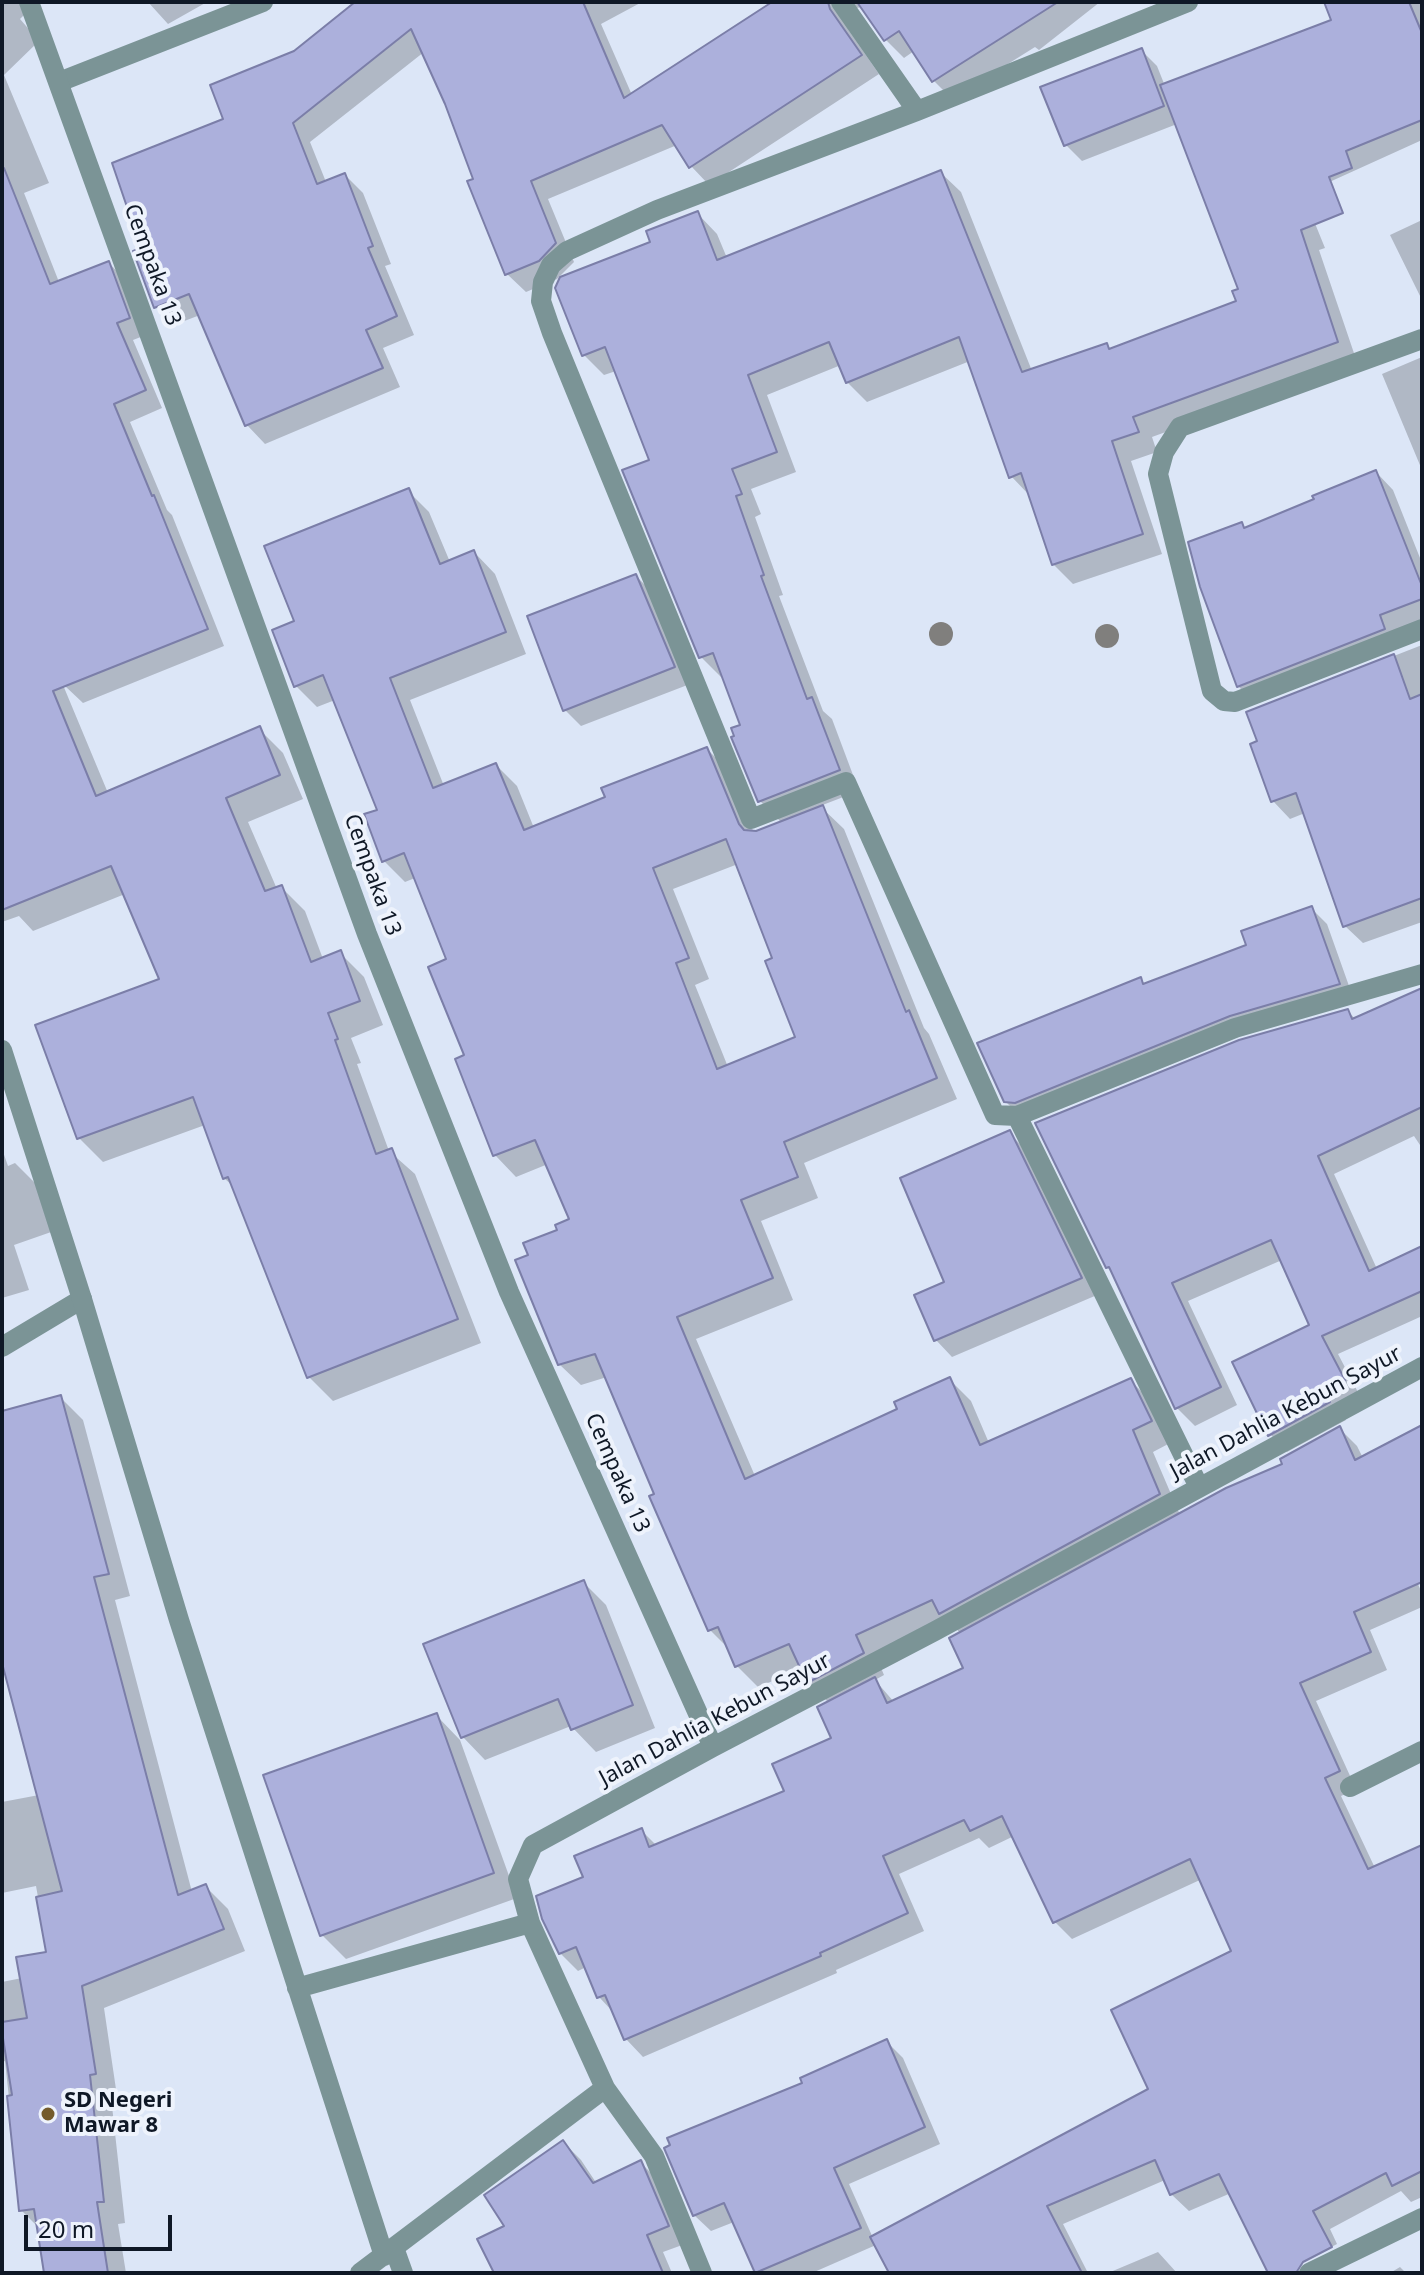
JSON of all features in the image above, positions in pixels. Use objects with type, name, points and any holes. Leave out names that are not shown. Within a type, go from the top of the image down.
[{"type":"street","name":"Cempaka 13","points":[[29,2],[367,934],[509,1292],[713,1747]]},
{"type":"street","points":[[59,82],[263,2]]},
{"type":"street","points":[[841,2],[917,111]]},
{"type":"street","points":[[1188,2],[1156,7],[917,111],[657,210],[567,251],[551,265],[543,282],[541,301],[751,819],[846,782],[995,1115],[1017,1116],[1235,1028],[1422,974]]},
{"type":"street","points":[[1422,339],[1180,427],[1164,452],[1158,474],[1212,691],[1224,701],[1235,702],[1422,629]]},
{"type":"street","points":[[2,1050],[297,1988],[389,2252],[403,2273]]},
{"type":"street","points":[[1017,1116],[1199,1487]]},
{"type":"street","points":[[2,1347],[82,1299]]},
{"type":"street","name":"Jalan Dahlia Kebun Sayur","points":[[702,2273],[654,2156],[605,2088],[530,1923],[518,1879],[533,1845],[1422,1367]]},
{"type":"street","points":[[1350,1787],[1422,1751]]},
{"type":"street","points":[[297,1988],[530,1923]]},
{"type":"street","points":[[360,2273],[605,2088]]},
{"type":"street","points":[[1309,2273],[1422,2218]]},
{"type":"building","points":[[355,2],[583,2],[624,98],[772,2],[828,2],[862,55],[689,168],[662,125],[531,181],[556,243],[539,261],[505,275],[467,181],[473,179],[445,104],[411,29],[293,123],[317,184],[345,173],[373,246],[368,248],[397,316],[366,330],[383,368],[245,426],[189,294],[154,308],[133,251],[141,248],[112,163],[223,119],[210,85],[294,51]]},
{"type":"building","points":[[857,2],[1058,2],[932,82],[899,31],[884,41]]},
{"type":"building","points":[[1324,2],[1409,2],[1422,33],[1422,120],[1346,151],[1352,168],[1329,177],[1343,213],[1301,230],[1338,342],[1133,417],[1139,432],[1112,441],[1143,534],[1052,565],[1021,473],[1009,478],[959,337],[846,383],[829,342],[748,375],[777,452],[732,469],[742,494],[736,496],[764,575],[761,576],[807,699],[812,697],[840,770],[758,802],[731,737],[734,736],[731,728],[740,725],[713,653],[699,658],[622,470],[649,460],[605,347],[582,356],[555,288],[560,277],[650,242],[646,231],[698,211],[717,260],[941,170],[1022,372],[1107,343],[1109,349],[1236,301],[1232,291],[1238,289],[1160,85],[1331,20]]},
{"type":"building","points":[[1142,48],[1164,106],[1064,146],[1040,87]]},
{"type":"building","points":[[2,168],[50,284],[109,261],[130,318],[117,323],[146,390],[114,404],[208,629],[53,691],[96,796],[260,726],[280,775],[226,798],[265,891],[282,885],[311,962],[341,950],[360,1001],[328,1013],[338,1039],[335,1040],[376,1154],[392,1148],[458,1319],[307,1378],[228,1177],[223,1179],[193,1097],[77,1139],[35,1025],[159,979],[111,866],[2,910]]},
{"type":"building","points":[[1376,470],[1422,586],[1422,599],[1380,615],[1385,629],[1237,687],[1200,587],[1188,542],[1242,522],[1244,528]]},
{"type":"building","points":[[409,488],[440,564],[474,550],[506,632],[390,678],[433,788],[496,763],[524,830],[605,797],[601,788],[707,747],[744,830],[756,831],[823,805],[906,1012],[909,1010],[937,1078],[784,1142],[798,1177],[741,1200],[773,1278],[677,1317],[745,1479],[897,1409],[894,1402],[950,1377],[980,1445],[1131,1378],[1152,1421],[1133,1430],[1160,1494],[939,1614],[932,1600],[856,1635],[864,1653],[807,1683],[789,1644],[735,1667],[718,1627],[708,1631],[649,1496],[654,1494],[595,1354],[558,1365],[515,1260],[528,1255],[523,1243],[557,1230],[555,1225],[569,1219],[535,1140],[493,1156],[455,1059],[464,1055],[428,967],[446,959],[404,853],[382,862],[364,814],[377,810],[323,675],[294,687],[272,630],[294,621],[264,546]],"holes":[[[726,839],[772,958],[765,961],[795,1037],[717,1069],[676,963],[689,958],[653,868]]]},
{"type":"building","points":[[636,574],[675,667],[563,711],[527,616]]},
{"type":"building","points":[[1394,654],[1410,699],[1422,694],[1422,898],[1343,927],[1296,793],[1271,802],[1250,744],[1257,741],[1246,712]]},
{"type":"building","points":[[1312,906],[1340,984],[1230,1016],[1015,1103],[1004,1102],[977,1043],[1141,977],[1143,984],[1246,945],[1241,931]]},
{"type":"building","points":[[1422,988],[1422,1107],[1318,1156],[1369,1271],[1422,1246],[1422,1291],[1322,1336],[1345,1380],[1324,1390],[1330,1402],[1268,1436],[1232,1362],[1309,1325],[1271,1240],[1172,1283],[1221,1387],[1175,1409],[1109,1267],[1106,1268],[1035,1123],[1239,1040],[1348,1009],[1352,1019]]},
{"type":"building","points":[[1010,1130],[1082,1278],[934,1341],[914,1295],[944,1282],[900,1178]]},
{"type":"building","points":[[61,1395],[109,1574],[94,1577],[178,1895],[206,1884],[224,1929],[82,1986],[96,2074],[90,2075],[104,2202],[97,2202],[108,2273],[44,2273],[34,2209],[19,2211],[7,2096],[12,2095],[2,2032],[2,2022],[27,2018],[16,1957],[46,1952],[36,1897],[62,1891],[2,1663],[2,1411]]},
{"type":"building","points":[[1422,1425],[1422,1582],[1354,1612],[1371,1652],[1300,1683],[1340,1771],[1325,1778],[1368,1869],[1422,1845],[1422,2171],[1392,2186],[1386,2173],[1313,2211],[1332,2247],[1303,2262],[1296,2273],[1268,2273],[1219,2174],[1170,2195],[1155,2160],[1047,2206],[1082,2273],[889,2273],[870,2237],[1148,2089],[1111,2010],[1231,1951],[1190,1859],[1053,1923],[1002,1816],[970,1831],[964,1820],[883,1856],[908,1913],[820,1953],[821,1956],[624,2040],[605,1995],[597,1998],[576,1947],[559,1954],[542,1919],[536,1896],[583,1877],[574,1856],[642,1828],[649,1847],[784,1791],[772,1764],[831,1738],[817,1707],[875,1677],[887,1703],[963,1668],[949,1638],[1226,1488],[1282,1464],[1280,1459],[1340,1426],[1355,1460]]},
{"type":"building","points":[[584,1580],[633,1705],[571,1730],[558,1699],[461,1738],[423,1644]]},
{"type":"building","points":[[437,1713],[494,1873],[320,1936],[263,1775]]},
{"type":"building","points":[[887,2039],[925,2127],[834,2168],[861,2228],[755,2273],[724,2203],[693,2216],[664,2148],[670,2145],[667,2138],[802,2083],[800,2078]]},
{"type":"building","points":[[563,2140],[593,2183],[641,2160],[669,2226],[647,2235],[663,2273],[494,2273],[477,2239],[504,2226],[484,2195]]},
{"type":"place","name":"SD Negeri Mawar 8","points":[[48,2114]]}]
